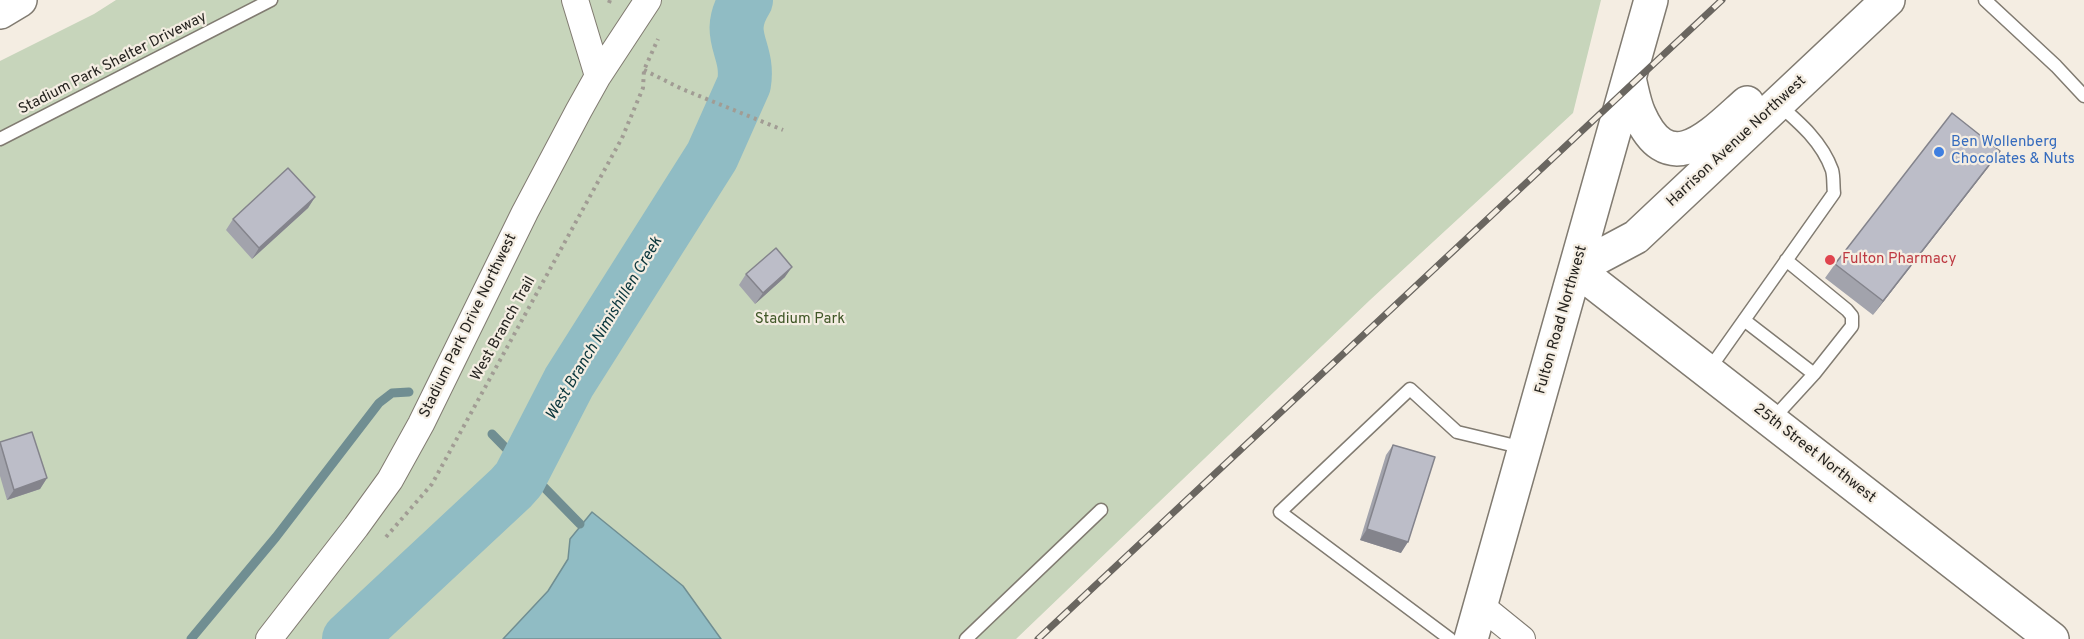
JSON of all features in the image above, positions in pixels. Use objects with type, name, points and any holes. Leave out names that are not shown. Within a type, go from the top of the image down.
[{"type":"main road","points":[[0,12],[20,0]]},
{"type":"main road","name":"Fulton Road Northwest","points":[[1471,639],[1651,0]]},
{"type":"main road","name":"Harrison Avenue Northwest","points":[[1576,269],[1636,237],[1888,0]]},
{"type":"main road","points":[[1629,78],[1639,113],[1648,131],[1661,146],[1677,149],[1690,146],[1718,129],[1824,32],[1864,23]]},
{"type":"main road","name":"25th Street Northwest","points":[[1576,269],[2052,639]]},
{"type":"street","points":[[575,0],[598,76]]},
{"type":"street","name":"Stadium Park Drive Northwest","points":[[269,639],[390,480],[421,424],[525,212],[598,76],[648,0]]},
{"type":"street","points":[[1480,605],[1522,639]]},
{"type":"lane","name":"Stadium Park Shelter Driveway","points":[[0,139],[271,0]]},
{"type":"lane","points":[[1985,0],[2056,66],[2084,96]]},
{"type":"lane","points":[[1708,371],[1834,193],[1833,171],[1821,149],[1809,132],[1778,104]]},
{"type":"lane","points":[[1771,421],[1814,374],[1852,326],[1852,316],[1847,310],[1786,260]]},
{"type":"lane","points":[[1744,320],[1814,374]]},
{"type":"lane","points":[[1450,639],[1280,512],[1410,389],[1457,432],[1525,448]]},
{"type":"lane","points":[[966,639],[1101,510]]},
{"type":"path","name":"West Branch Trail","points":[[380,544],[432,484],[622,138],[643,88],[644,70],[662,30]]},
{"type":"path","points":[[644,70],[682,89],[783,130]]},
{"type":"green space","name":"Stadium Park","points":[[116,0],[1601,0],[1573,113],[1370,300],[1016,639],[0,639],[0,61],[94,14]]},
{"type":"water","points":[[592,512],[683,586],[721,639],[503,639],[548,591],[568,559],[570,539]]},
{"type":"building","points":[[1952,113],[2000,151],[1883,301],[1835,264]]},
{"type":"building","points":[[288,168],[315,197],[259,248],[233,219]]},
{"type":"building","points":[[776,248],[792,267],[763,293],[746,274]]},
{"type":"building","points":[[32,432],[47,478],[14,490],[0,442]]},
{"type":"building","points":[[1393,445],[1435,457],[1408,542],[1367,529]]},
{"type":"waterway","name":"West Branch Nimishillen Creek","points":[[349,639],[519,479],[569,382],[712,156],[744,84],[744,61],[737,24],[746,0]]},
{"type":"waterway","points":[[191,639],[276,537],[379,403],[392,393],[409,392]]},
{"type":"waterway","points":[[492,434],[580,524]]},
{"type":"railway","points":[[1038,639],[1722,0]]},
{"type":"place","name":"Ben Wollenberg Chocolates & Nuts","points":[[1939,152]]},
{"type":"place","name":"Fulton Pharmacy","points":[[1830,260]]}]
